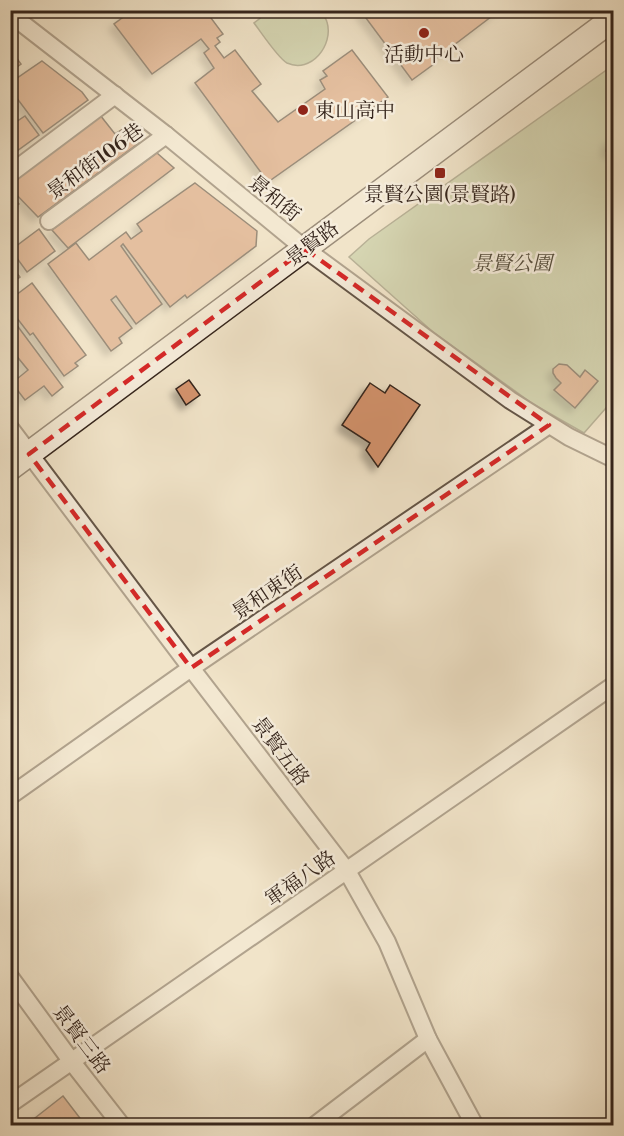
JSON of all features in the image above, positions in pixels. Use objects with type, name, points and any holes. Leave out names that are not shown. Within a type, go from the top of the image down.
[{"type":"street","name":"景和街","points":[[10,14],[166,135],[305,249],[510,400],[569,437],[614,459]]},
{"type":"street","name":"景賢路","points":[[20,461],[611,17]]},
{"type":"street","points":[[11,173],[115,95]]},
{"type":"street","name":"景和街106巷","points":[[49,221],[166,135]]},
{"type":"street","name":"景和東街","points":[[10,796],[191,668],[549,425]]},
{"type":"street","name":"景賢五路","points":[[10,428],[20,461],[191,668],[347,871],[387,942],[428,1039],[475,1125]]},
{"type":"street","name":"軍福八路","points":[[10,1104],[614,685]]},
{"type":"street","name":"景賢三路","points":[[10,976],[72,1062],[122,1125]]},
{"type":"street","points":[[314,1125],[428,1039]]},
{"type":"highlighted area","points":[[305,249],[549,425],[191,668],[29,454]]},
{"type":"green space","points":[[271,10],[320,11],[326,21],[328,31],[324,48],[319,55],[304,64],[296,65],[283,60],[254,23]]},
{"type":"green space","name":"景賢公園","points":[[613,68],[613,400],[584,433],[533,404],[433,332],[349,257],[369,239],[608,69]]},
{"type":"building","points":[[133,10],[205,10],[223,34],[217,38],[220,42],[215,46],[224,58],[235,50],[261,84],[252,91],[278,122],[325,89],[320,80],[327,76],[323,71],[352,50],[388,97],[268,182],[195,83],[214,68],[204,53],[209,49],[201,39],[152,74],[114,24]]},
{"type":"building","name":"活動中心","points":[[360,10],[500,10],[412,80]]},
{"type":"building","points":[[10,49],[21,64],[10,72]]},
{"type":"building","points":[[42,61],[82,92],[88,100],[43,133],[10,89],[10,83]]},
{"type":"building","points":[[100,115],[115,134],[123,129],[139,143],[38,217],[10,188],[10,180]]},
{"type":"building","points":[[25,116],[39,135],[10,156],[10,126]]},
{"type":"building","points":[[609,138],[614,140],[614,154],[606,151]]},
{"type":"building","points":[[157,153],[174,168],[68,248],[52,230]]},
{"type":"building","points":[[195,183],[257,231],[256,246],[187,298],[185,295],[170,307],[123,244],[121,246],[162,304],[136,324],[116,296],[111,300],[132,328],[119,338],[122,343],[111,351],[48,264],[76,243],[89,260],[126,232],[131,239],[142,231],[137,224]]},
{"type":"building","points":[[10,195],[19,204],[10,211]]},
{"type":"building","points":[[39,229],[55,251],[27,272],[11,250]]},
{"type":"building","points":[[10,264],[20,277],[10,284]]},
{"type":"building","points":[[32,283],[86,355],[75,363],[78,366],[64,376],[33,333],[30,335],[10,309],[10,296],[12,298]]},
{"type":"building","points":[[16,324],[63,387],[52,396],[44,386],[25,400],[12,383],[28,370],[10,348],[10,329]]},
{"type":"building","points":[[559,364],[567,365],[580,377],[585,370],[598,381],[575,408],[554,390],[561,383],[553,373],[553,369]]},
{"type":"building","points":[[189,380],[200,395],[186,405],[176,389]]},
{"type":"building","points":[[370,383],[385,393],[390,385],[420,405],[378,467],[366,450],[370,443],[342,425]]},
{"type":"building","points":[[63,1096],[86,1126],[26,1125]]},
{"type":"place","name":"活動中心","points":[[424,33]]},
{"type":"place","name":"東山高中","points":[[303,110]]},
{"type":"place","name":"景賢公園(景賢路)","points":[[440,173]]}]
